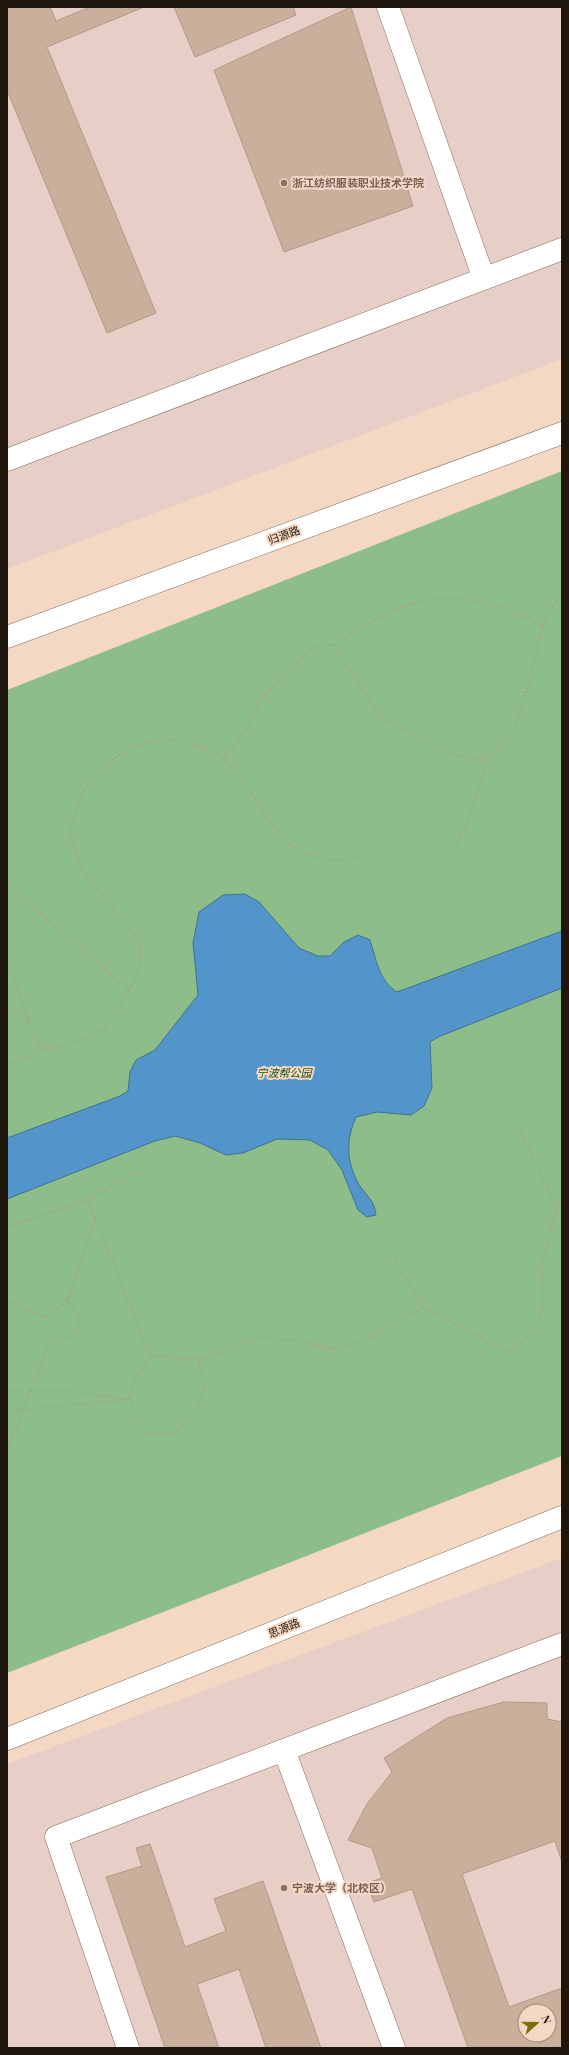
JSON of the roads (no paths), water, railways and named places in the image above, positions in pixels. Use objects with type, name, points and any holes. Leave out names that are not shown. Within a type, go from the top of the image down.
[{"type":"street","points":[[388,7],[484,279]]},
{"type":"street","points":[[7,460],[562,250]]},
{"type":"street","name":"归源路","points":[[7,637],[562,433]]},
{"type":"street","name":"思源路","points":[[7,1739],[562,1517]]},
{"type":"street","points":[[128,2048],[56,1837],[562,1644]]},
{"type":"street","points":[[284,1750],[394,2048]]},
{"type":"water","points":[[245,894],[259,902],[299,948],[318,956],[330,956],[344,942],[358,935],[370,940],[376,962],[382,976],[397,992],[562,931],[562,988],[438,1037],[430,1042],[432,1088],[424,1106],[411,1115],[377,1112],[356,1117],[350,1134],[349,1158],[354,1175],[358,1183],[372,1201],[376,1215],[367,1217],[358,1210],[342,1170],[328,1150],[310,1140],[277,1139],[243,1153],[226,1155],[200,1143],[175,1136],[155,1141],[7,1199],[7,1138],[120,1096],[128,1091],[130,1072],[136,1060],[155,1050],[198,995],[193,943],[199,912],[223,895]]},
{"type":"place","name":"浙江纺织服装职业技术学院","points":[[284,183]]},
{"type":"place","name":"宁波大学（北校区）","points":[[284,1888]]},
{"type":"park label","name":"宁波帮公园","points":[[284,1073]]}]
